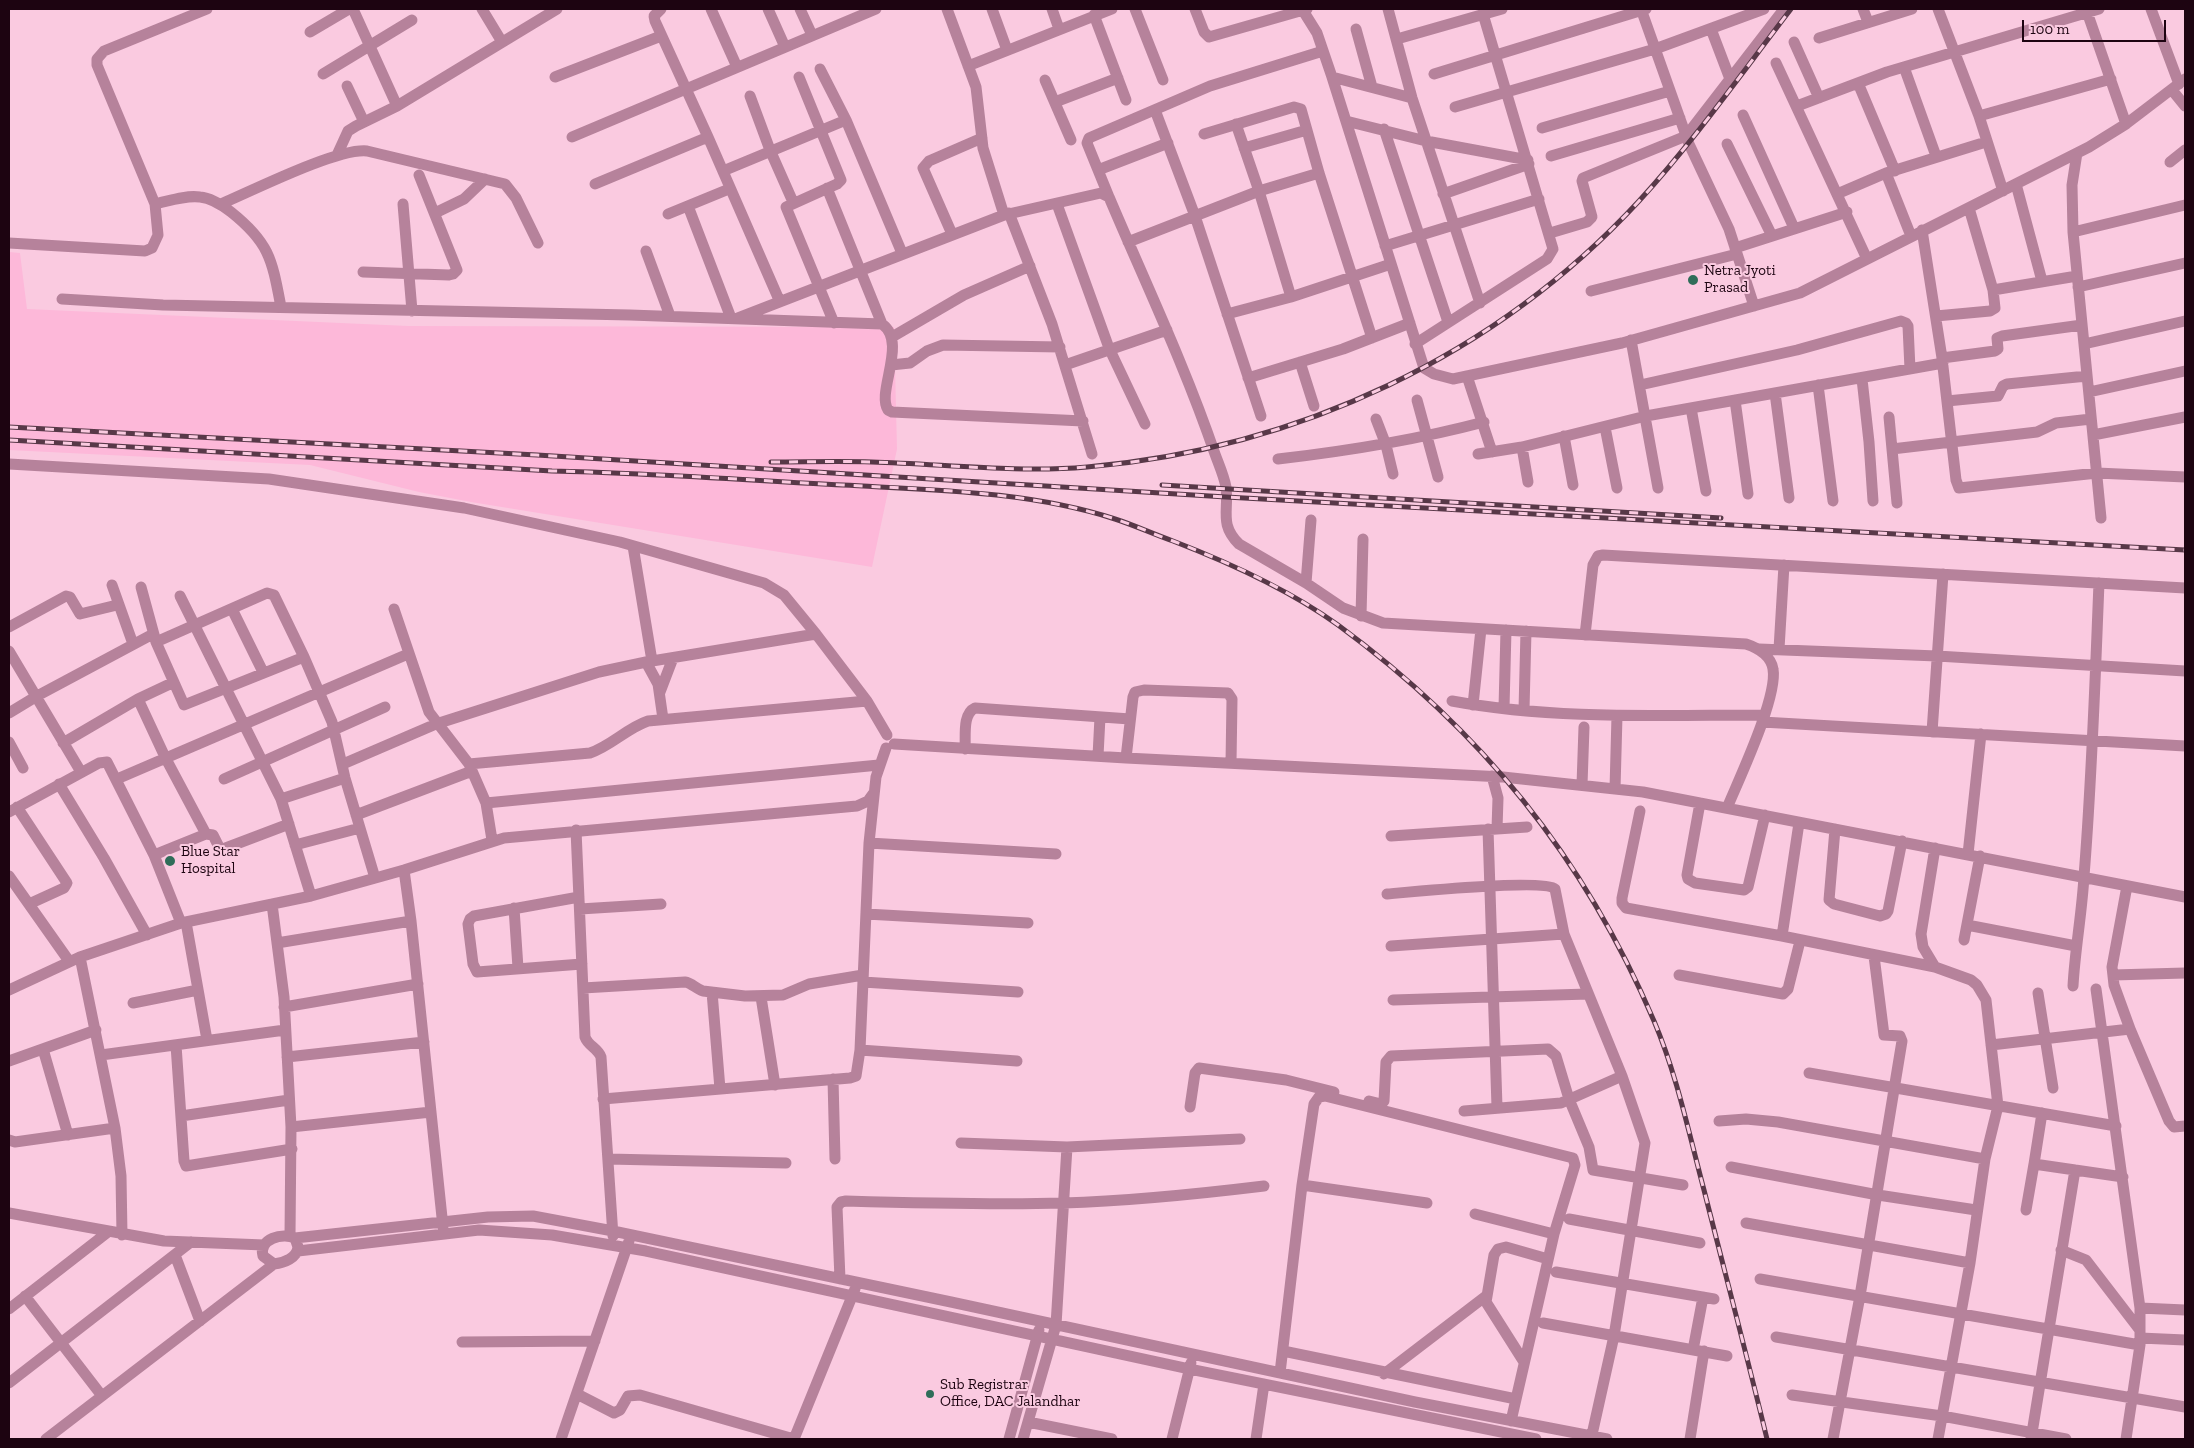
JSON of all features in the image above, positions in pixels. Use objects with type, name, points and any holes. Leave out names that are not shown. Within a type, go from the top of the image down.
[{"type":"street","points":[[9,243],[145,251],[152,248],[158,235],[155,204],[97,65],[97,59],[104,50],[207,9]]},
{"type":"street","points":[[310,32],[351,9],[397,106]]},
{"type":"street","points":[[482,9],[502,42]]},
{"type":"street","points":[[337,156],[348,131],[397,106],[557,9]]},
{"type":"street","points":[[660,9],[654,16],[661,36],[708,137],[729,189],[780,302]]},
{"type":"street","points":[[711,9],[737,67]]},
{"type":"street","points":[[768,9],[785,47]]},
{"type":"street","points":[[800,9],[812,35]]},
{"type":"street","points":[[572,137],[876,9]]},
{"type":"street","points":[[948,9],[978,96],[985,156],[1006,214],[1030,266],[1060,347],[1092,454]]},
{"type":"street","points":[[992,9],[1007,50]]},
{"type":"street","points":[[1052,9],[1059,29]]},
{"type":"street","points":[[968,66],[1112,9]]},
{"type":"street","points":[[1135,9],[1163,80]]},
{"type":"street","points":[[1195,9],[1204,32],[1208,37],[1304,9],[1313,25],[1332,77],[1424,368],[1434,374],[1453,379],[1632,340],[1800,293],[2077,153],[2126,124],[2179,85]]},
{"type":"street","points":[[1388,9],[1412,98],[1480,303]]},
{"type":"street","points":[[1397,39],[1502,9]]},
{"type":"street","points":[[1434,74],[1643,9],[1686,136],[1729,229],[1754,306]]},
{"type":"street","points":[[1550,233],[1587,222],[1592,217],[1582,178],[1686,136],[1784,9]]},
{"type":"street","points":[[1863,9],[1868,22]]},
{"type":"street","points":[[1819,38],[1912,9]]},
{"type":"street","points":[[1938,9],[1979,116],[2003,191]]},
{"type":"street","points":[[1797,106],[1904,67],[2087,11],[2099,9]]},
{"type":"street","points":[[2151,9],[2185,106]]},
{"type":"street","points":[[1455,107],[1655,49],[1759,10]]},
{"type":"street","points":[[2087,11],[2126,124]]},
{"type":"street","points":[[1415,344],[1547,260],[1553,249],[1550,233],[1483,14]]},
{"type":"street","points":[[1094,15],[1126,100]]},
{"type":"street","points":[[323,74],[412,20]]},
{"type":"street","points":[[1356,29],[1372,87]]},
{"type":"street","points":[[1710,29],[1730,79]]},
{"type":"street","points":[[555,77],[661,36]]},
{"type":"street","points":[[1794,42],[1819,98]]},
{"type":"street","points":[[1323,51],[1210,86],[1087,140],[1086,143],[1167,330],[1224,478],[1226,489],[1226,524],[1229,532],[1238,544],[1306,584],[1329,600],[1361,616],[1397,625],[1746,644],[1759,649],[1937,656],[2185,671]]},
{"type":"street","points":[[1776,63],[1847,212],[1867,259]]},
{"type":"street","points":[[1904,67],[1936,156]]},
{"type":"street","points":[[820,69],[846,120],[902,253]]},
{"type":"street","points":[[799,77],[841,180],[837,184],[793,202],[786,207],[834,323]]},
{"type":"street","points":[[1332,77],[1412,98]]},
{"type":"street","points":[[1055,102],[1118,78]]},
{"type":"street","points":[[1979,116],[2111,79]]},
{"type":"street","points":[[1045,80],[1071,140]]},
{"type":"street","points":[[1858,83],[1891,172],[1911,236]]},
{"type":"street","points":[[347,86],[364,122]]},
{"type":"street","points":[[1542,128],[1670,92]]},
{"type":"street","points":[[750,96],[770,150],[793,202]]},
{"type":"street","points":[[1204,134],[1294,107],[1301,110],[1319,173],[1372,338]]},
{"type":"street","points":[[1156,110],[1195,216],[1261,416]]},
{"type":"street","points":[[1743,115],[1794,228]]},
{"type":"street","points":[[1551,156],[1680,118]]},
{"type":"street","points":[[723,171],[846,120]]},
{"type":"street","points":[[1346,121],[1426,141],[1528,162]]},
{"type":"street","points":[[1236,124],[1259,191],[1290,297]]},
{"type":"street","points":[[1384,129],[1448,322]]},
{"type":"street","points":[[1244,148],[1307,130]]},
{"type":"street","points":[[594,184],[708,137]]},
{"type":"street","points":[[952,234],[923,168],[929,161],[982,138]]},
{"type":"street","points":[[1837,194],[1936,156],[1986,142]]},
{"type":"street","points":[[1098,170],[1168,143]]},
{"type":"street","points":[[1726,144],[1772,236]]},
{"type":"street","points":[[221,204],[337,156],[357,150],[374,152],[504,184],[512,191],[538,244]]},
{"type":"street","points":[[2170,162],[2185,150]]},
{"type":"street","points":[[2077,153],[2072,185],[2073,232],[2101,518]]},
{"type":"street","points":[[1443,194],[1528,162]]},
{"type":"street","points":[[1128,242],[1259,191],[1319,173]]},
{"type":"street","points":[[362,272],[449,275],[458,270],[419,175]]},
{"type":"street","points":[[435,213],[464,199],[485,179]]},
{"type":"street","points":[[2016,184],[2042,281]]},
{"type":"street","points":[[827,188],[882,324],[886,326],[892,337],[886,408],[892,412],[1083,421]]},
{"type":"street","points":[[668,214],[729,189]]},
{"type":"street","points":[[735,318],[1006,214],[1101,193],[1109,197]]},
{"type":"street","points":[[155,204],[192,196],[202,197],[221,204],[257,236],[268,252],[281,307]]},
{"type":"street","points":[[1385,246],[1539,199]]},
{"type":"street","points":[[403,204],[412,311]]},
{"type":"street","points":[[1057,204],[1109,348],[1144,424]]},
{"type":"street","points":[[2073,232],[2185,205]]},
{"type":"street","points":[[688,206],[735,318]]},
{"type":"street","points":[[1936,316],[1993,310],[1996,304],[1969,208]]},
{"type":"street","points":[[1591,292],[1736,251],[1794,228],[1847,212]]},
{"type":"street","points":[[1922,230],[1936,316],[1956,480],[1960,488],[2097,473],[2185,477]]},
{"type":"street","points":[[646,251],[670,316]]},
{"type":"street","points":[[1227,314],[1290,297],[1391,264]]},
{"type":"street","points":[[1993,290],[2042,281],[2078,281],[2185,264]]},
{"type":"street","points":[[892,337],[964,295],[1030,266]]},
{"type":"street","points":[[62,299],[163,305],[670,316],[882,324]]},
{"type":"street","points":[[1640,385],[1797,350],[1901,321],[1908,326],[1910,369]]},
{"type":"street","points":[[2084,344],[2185,321]]},
{"type":"street","points":[[1248,378],[1372,338],[1410,323]]},
{"type":"street","points":[[1478,454],[1522,446],[1646,416],[1818,385],[1862,379],[1995,351],[1998,348],[1997,338],[2002,336],[2082,325]]},
{"type":"street","points":[[1066,365],[1109,348],[1167,330]]},
{"type":"street","points":[[1632,340],[1658,488]]},
{"type":"street","points":[[891,365],[910,362],[926,351],[943,345],[1060,347]]},
{"type":"street","points":[[1300,362],[1314,406]]},
{"type":"street","points":[[2089,392],[2185,371]]},
{"type":"street","points":[[1467,376],[1484,422],[1492,452]]},
{"type":"street","points":[[1947,401],[1998,396],[2003,386],[2007,384],[2087,376]]},
{"type":"street","points":[[1862,379],[1873,501]]},
{"type":"street","points":[[1818,385],[1833,501]]},
{"type":"street","points":[[1775,393],[1789,498]]},
{"type":"street","points":[[1417,400],[1438,477]]},
{"type":"street","points":[[1735,400],[1748,494]]},
{"type":"street","points":[[1691,408],[1706,491]]},
{"type":"street","points":[[1889,417],[1897,503]]},
{"type":"street","points":[[2093,435],[2185,417]]},
{"type":"street","points":[[1376,419],[1386,445],[1393,474]]},
{"type":"street","points":[[1892,449],[2037,432],[2056,423],[2091,419]]},
{"type":"street","points":[[1278,459],[1386,445],[1427,437],[1484,422]]},
{"type":"street","points":[[1605,427],[1617,488]]},
{"type":"street","points":[[1564,436],[1573,485]]},
{"type":"street","points":[[1522,446],[1528,482]]},
{"type":"street","points":[[9,464],[269,479],[464,508],[633,546],[764,583],[784,595],[816,634],[867,701],[889,742]]},
{"type":"street","points":[[1306,584],[1311,520]]},
{"type":"street","points":[[1361,616],[1363,539]]},
{"type":"street","points":[[633,546],[649,661],[660,692],[662,719]]},
{"type":"street","points":[[1585,635],[1593,564],[1598,556],[2185,588]]},
{"type":"street","points":[[1779,649],[1784,565]]},
{"type":"street","points":[[1932,732],[1943,574]]},
{"type":"street","points":[[2073,986],[2084,878],[2093,741],[2099,583]]},
{"type":"street","points":[[112,585],[117,605],[133,644]]},
{"type":"street","points":[[141,587],[154,638],[172,683],[184,705],[304,657]]},
{"type":"street","points":[[9,712],[133,644],[194,626],[266,593],[271,593],[276,598],[304,657],[334,728],[345,778],[375,878]]},
{"type":"street","points":[[9,627],[66,596],[70,597],[80,614],[117,605]]},
{"type":"street","points":[[180,596],[281,799],[311,896]]},
{"type":"street","points":[[232,609],[263,672]]},
{"type":"street","points":[[394,609],[426,706],[436,724],[470,768],[486,803],[492,840]]},
{"type":"street","points":[[1473,705],[1481,629]]},
{"type":"street","points":[[1504,708],[1506,630]]},
{"type":"street","points":[[1524,710],[1526,632]]},
{"type":"street","points":[[343,764],[436,724],[599,672],[649,661],[816,634]]},
{"type":"street","points":[[1727,808],[1763,719],[1774,670],[1770,661],[1759,649]]},
{"type":"street","points":[[9,651],[81,772]]},
{"type":"street","points":[[117,779],[408,654]]},
{"type":"street","points":[[660,692],[673,658]]},
{"type":"street","points":[[63,743],[138,699],[172,683]]},
{"type":"street","points":[[1126,758],[1133,694],[1139,690],[1228,694],[1232,699],[1231,763]]},
{"type":"street","points":[[138,699],[165,757],[206,834]]},
{"type":"street","points":[[356,815],[470,768],[590,753],[603,748],[638,725],[662,719],[867,701]]},
{"type":"street","points":[[1452,701],[1524,710],[1617,716],[1763,719],[1932,732],[2185,746]]},
{"type":"street","points":[[224,779],[262,760],[385,707]]},
{"type":"street","points":[[965,749],[967,716],[975,708],[1130,719]]},
{"type":"street","points":[[1615,789],[1617,716]]},
{"type":"street","points":[[1098,756],[1100,717]]},
{"type":"street","points":[[1582,785],[1584,728]]},
{"type":"street","points":[[1968,854],[1981,734]]},
{"type":"street","points":[[9,742],[23,768]]},
{"type":"street","points":[[889,742],[965,749],[1492,776],[1582,785],[1765,815],[2185,897]]},
{"type":"street","points":[[603,1099],[775,1085],[856,1076],[860,1050],[868,843],[879,765],[889,742]]},
{"type":"street","points":[[29,904],[64,888],[67,883],[13,809],[81,772],[107,762],[154,855],[183,923],[207,1040]]},
{"type":"street","points":[[486,803],[879,765]]},
{"type":"street","points":[[1492,776],[1498,798],[1493,829],[1490,887],[1497,1107]]},
{"type":"street","points":[[281,799],[345,778]]},
{"type":"street","points":[[59,784],[104,858],[146,935]]},
{"type":"street","points":[[9,990],[69,961],[183,923],[311,896],[404,870],[492,840],[518,835],[857,806],[868,801],[874,794]]},
{"type":"street","points":[[1700,803],[1688,875],[1688,879],[1695,883],[1744,890],[1748,887],[1765,815]]},
{"type":"street","points":[[1640,810],[1622,898],[1622,904],[1626,908],[1782,936],[1935,968],[1971,980],[1977,985],[1986,1000],[1998,1106],[1985,1159],[1976,1210],[1970,1263],[1938,1439]]},
{"type":"street","points":[[1782,936],[1799,823]]},
{"type":"street","points":[[154,855],[206,834],[213,835],[219,847],[223,849],[289,824]]},
{"type":"street","points":[[1391,836],[1527,827]]},
{"type":"street","points":[[295,845],[360,828]]},
{"type":"street","points":[[1835,829],[1829,900],[1834,904],[1880,916],[1888,911],[1902,841]]},
{"type":"street","points":[[576,830],[586,1037],[588,1042],[600,1054],[613,1231],[611,1245]]},
{"type":"street","points":[[868,843],[1056,854]]},
{"type":"street","points":[[1935,848],[1921,934],[1923,948],[1935,968]]},
{"type":"street","points":[[1964,940],[1980,856]]},
{"type":"street","points":[[404,870],[418,984],[443,1234]]},
{"type":"street","points":[[9,876],[69,961]]},
{"type":"street","points":[[2127,886],[2113,962],[2116,994],[2169,1121],[2174,1127],[2185,1126]]},
{"type":"street","points":[[1387,894],[1490,887],[1553,887],[1556,892],[1564,934],[1622,1076],[1644,1138],[1640,1178],[1614,1336],[1592,1438]]},
{"type":"street","points":[[579,896],[474,916],[468,924],[475,970],[480,972],[582,964]]},
{"type":"street","points":[[272,904],[284,1007],[292,1149],[292,1237],[298,1247],[298,1251]]},
{"type":"street","points":[[580,909],[661,904]]},
{"type":"street","points":[[514,908],[518,968]]},
{"type":"street","points":[[866,914],[1028,923]]},
{"type":"street","points":[[277,943],[411,921]]},
{"type":"street","points":[[1967,924],[2076,946]]},
{"type":"street","points":[[1391,946],[1564,934]]},
{"type":"street","points":[[1679,975],[1783,994],[1788,989],[1800,941]]},
{"type":"street","points":[[1833,1439],[1851,1350],[1903,1039],[1900,1036],[1884,1035],[1874,956]]},
{"type":"street","points":[[80,957],[115,1128],[121,1176],[122,1235]]},
{"type":"street","points":[[2113,976],[2185,974]]},
{"type":"street","points":[[583,988],[688,982],[696,989],[761,997],[784,995],[809,984],[863,978],[1018,992]]},
{"type":"street","points":[[284,1007],[418,984]]},
{"type":"street","points":[[2096,989],[2140,1308],[2140,1337],[2126,1439]]},
{"type":"street","points":[[133,1003],[198,990]]},
{"type":"street","points":[[712,992],[720,1089]]},
{"type":"street","points":[[2038,993],[2053,1088]]},
{"type":"street","points":[[1393,1000],[1588,994]]},
{"type":"street","points":[[761,997],[775,1085]]},
{"type":"street","points":[[1991,1045],[2102,1033],[2130,1028]]},
{"type":"street","points":[[9,1061],[96,1030]]},
{"type":"street","points":[[101,1055],[285,1030]]},
{"type":"street","points":[[287,1057],[424,1042]]},
{"type":"street","points":[[176,1045],[184,1161],[188,1167],[292,1149]]},
{"type":"street","points":[[43,1049],[68,1136]]},
{"type":"street","points":[[860,1050],[1017,1061]]},
{"type":"street","points":[[1190,1107],[1195,1073],[1199,1068],[1286,1080],[1381,1104],[1384,1101],[1386,1062],[1389,1057],[1552,1050],[1556,1056],[1569,1099],[1589,1147],[1593,1170],[1683,1185]]},
{"type":"street","points":[[1809,1073],[2116,1126]]},
{"type":"street","points":[[1464,1111],[1553,1104],[1622,1076]]},
{"type":"street","points":[[833,1079],[835,1159]]},
{"type":"street","points":[[1280,1373],[1302,1185],[1314,1104],[1319,1097],[1325,1096],[1570,1156],[1575,1165],[1554,1234],[1511,1421]]},
{"type":"street","points":[[181,1116],[289,1100]]},
{"type":"street","points":[[291,1127],[431,1112]]},
{"type":"street","points":[[2026,1210],[2042,1113]]},
{"type":"street","points":[[1719,1121],[1746,1119],[1778,1122],[1985,1159]]},
{"type":"street","points":[[9,1140],[14,1142],[68,1136],[115,1128]]},
{"type":"street","points":[[961,1143],[1066,1147],[1240,1139]]},
{"type":"street","points":[[1023,1439],[1056,1325],[1065,1203],[1066,1147]]},
{"type":"street","points":[[608,1159],[786,1163]]},
{"type":"street","points":[[2034,1164],[2123,1177]]},
{"type":"street","points":[[1731,1167],[1878,1195],[1976,1210]]},
{"type":"street","points":[[2032,1436],[2075,1170]]},
{"type":"street","points":[[1302,1185],[1427,1203]]},
{"type":"street","points":[[840,1279],[837,1207],[841,1202],[1065,1203],[1183,1195],[1264,1186]]},
{"type":"street","points":[[9,1213],[164,1242],[264,1245]]},
{"type":"street","points":[[1476,1214],[1554,1234]]},
{"type":"street","points":[[274,1264],[263,1256],[262,1249],[269,1240],[282,1236],[292,1237],[488,1217],[533,1216],[858,1282],[1194,1355],[1592,1438],[1607,1439]]},
{"type":"street","points":[[1569,1219],[1631,1232],[1700,1243]]},
{"type":"street","points":[[1746,1223],[1970,1263]]},
{"type":"street","points":[[46,1439],[274,1264],[287,1261],[298,1251],[480,1230],[552,1235],[627,1248],[853,1295],[1190,1369],[1536,1439]]},
{"type":"street","points":[[9,1309],[108,1232]]},
{"type":"street","points":[[561,1439],[631,1235]]},
{"type":"street","points":[[9,1383],[192,1242]]},
{"type":"street","points":[[1524,1362],[1490,1309],[1486,1296],[1494,1255],[1498,1249],[1506,1247],[1548,1258]]},
{"type":"street","points":[[2062,1250],[2086,1260],[2140,1337]]},
{"type":"street","points":[[175,1255],[200,1321]]},
{"type":"street","points":[[1556,1272],[1709,1298],[1699,1351],[1690,1439]]},
{"type":"street","points":[[1760,1279],[2048,1329],[2185,1340]]},
{"type":"street","points":[[577,1394],[614,1413],[620,1410],[628,1396],[640,1395],[794,1439],[858,1282]]},
{"type":"street","points":[[25,1296],[102,1396]]},
{"type":"street","points":[[1384,1374],[1486,1296]]},
{"type":"street","points":[[2140,1308],[2185,1310]]},
{"type":"street","points":[[1009,1439],[1042,1321]]},
{"type":"street","points":[[1543,1323],[1727,1356]]},
{"type":"street","points":[[1776,1337],[2185,1407]]},
{"type":"street","points":[[462,1342],[595,1341]]},
{"type":"street","points":[[1283,1351],[1384,1374],[1516,1399]]},
{"type":"street","points":[[1172,1439],[1194,1355]]},
{"type":"street","points":[[1256,1439],[1264,1384]]},
{"type":"street","points":[[1792,1395],[1942,1416],[2032,1436],[2066,1439]]},
{"type":"street","points":[[1028,1422],[1112,1439]]},
{"type":"shaded area","points":[[9,252],[20,253],[27,309],[408,326],[894,327],[897,449],[872,567],[471,502],[419,492],[310,465],[9,450]]},
{"type":"railway","points":[[771,462],[872,462],[1034,469],[1087,467],[1165,457],[1242,440],[1316,416],[1388,385],[1457,349],[1522,305],[1583,256],[1639,201],[1659,178],[1698,131],[1791,9]]},
{"type":"railway","points":[[9,427],[537,455],[1226,497],[2185,550]]},
{"type":"railway","points":[[9,440],[981,493],[1049,503],[1122,521],[1194,549],[1279,588],[1338,625],[1390,665],[1438,708],[1482,753],[1523,801],[1561,851],[1595,905],[1626,961],[1654,1021],[1676,1083],[1767,1439]]},
{"type":"railway","points":[[1162,485],[1721,518]]},
{"type":"place","name":"Netra Jyoti Prasad","points":[[1693,280]]},
{"type":"place","name":"Blue Star Hospital","points":[[170,861]]},
{"type":"place","name":"Sub Registrar Office, DAC Jalandhar","points":[[930,1394]]}]
